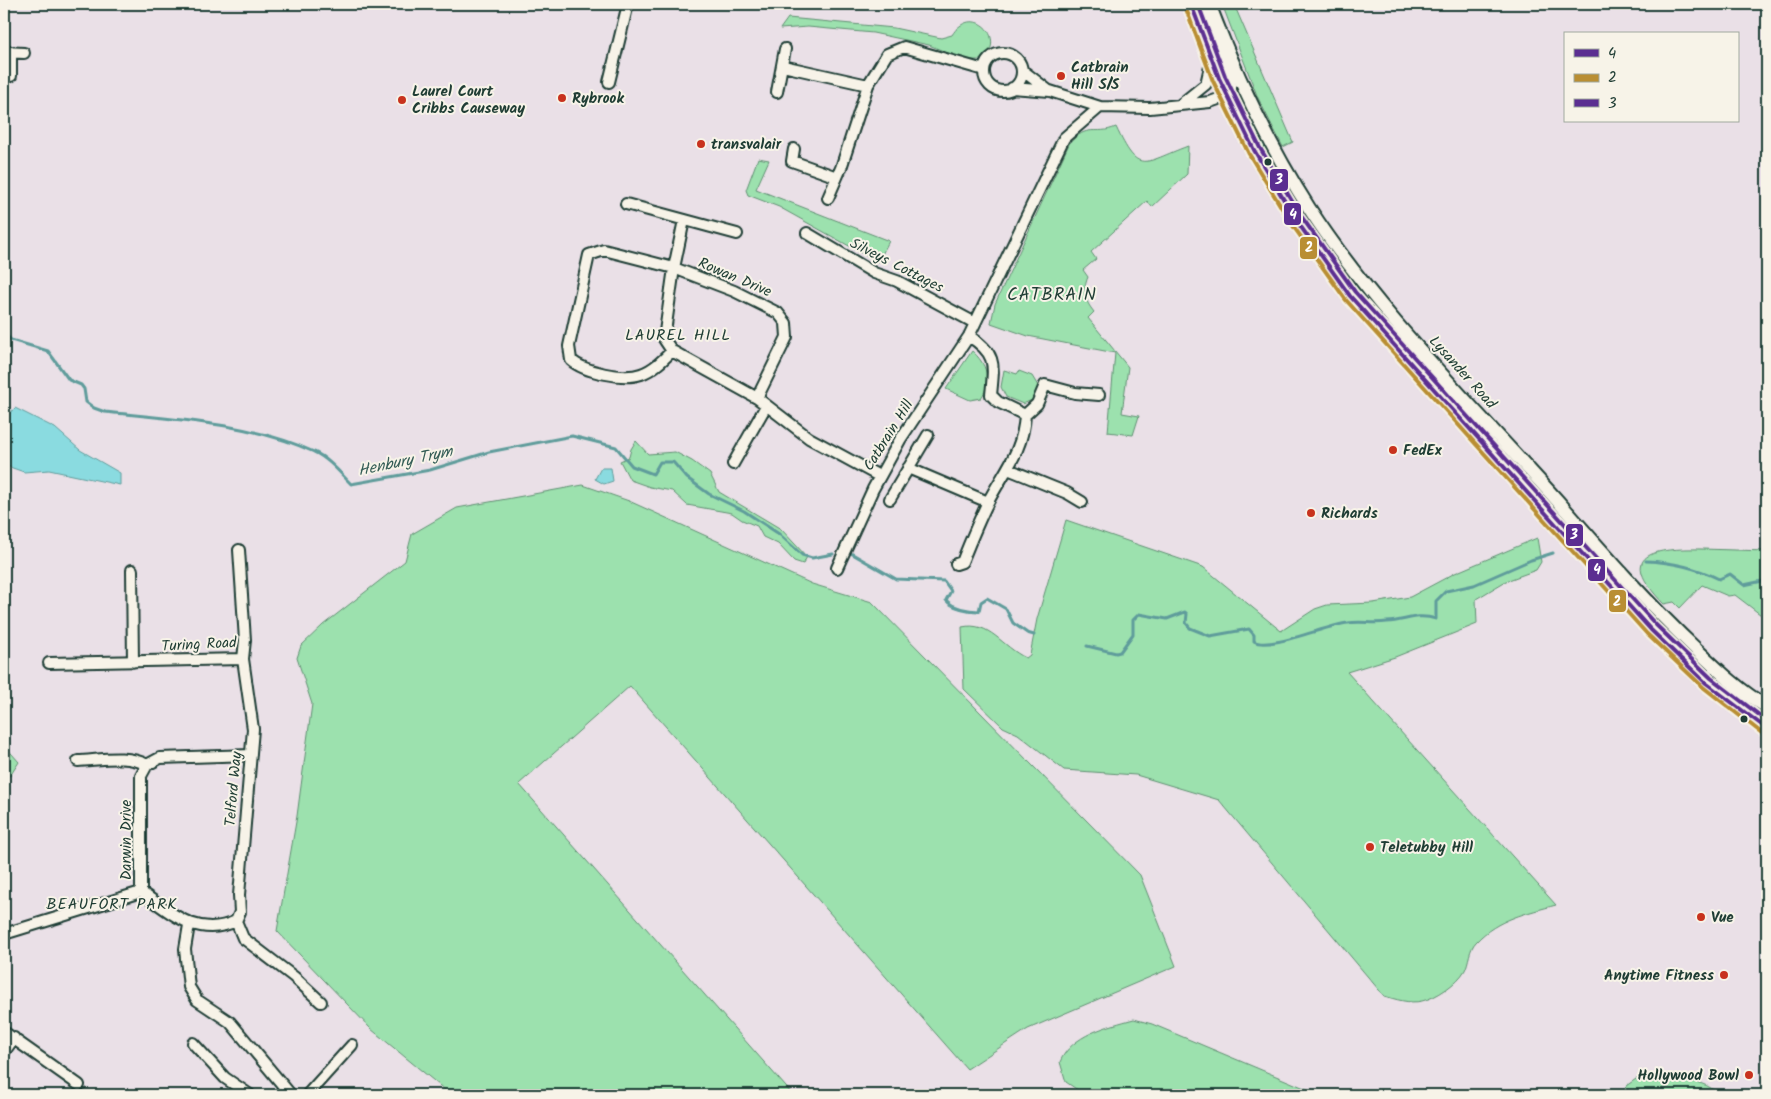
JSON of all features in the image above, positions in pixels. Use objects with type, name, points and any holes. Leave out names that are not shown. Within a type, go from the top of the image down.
[{"type":"street","points":[[609,82],[628,4]]},
{"type":"street","points":[[1191,4],[1211,62],[1227,96],[1269,173],[1304,230],[1341,284],[1645,622],[1706,682],[1745,715],[1767,729]]},
{"type":"street","points":[[984,70],[991,86],[1001,90],[1012,88],[1050,91],[1100,107],[1177,106],[1210,102],[1227,96],[1231,91],[1231,84],[1209,32],[1204,4]]},
{"type":"street","name":"Lysander Road","points":[[1209,4],[1235,68],[1278,156],[1310,209],[1345,258],[1427,357],[1670,625],[1730,680],[1767,707]]},
{"type":"street","points":[[828,198],[868,85],[887,54],[904,47],[984,70]]},
{"type":"street","points":[[777,92],[785,49]]},
{"type":"street","points":[[11,76],[7,52],[24,53]]},
{"type":"street","points":[[984,70],[992,57],[1002,53],[1016,58],[1022,70],[1050,91]]},
{"type":"street","points":[[1177,106],[1206,84],[1211,62]]},
{"type":"street","points":[[783,66],[868,85]]},
{"type":"street","points":[[1012,88],[1020,80],[1022,70]]},
{"type":"street","name":"Catbrain Hill","points":[[837,568],[880,476],[900,440],[969,336],[1064,138],[1100,107]]},
{"type":"street","points":[[794,149],[792,161],[837,177]]},
{"type":"street","points":[[626,204],[737,234]]},
{"type":"street","points":[[684,220],[674,268],[664,339],[672,351],[757,398],[809,438],[880,476]]},
{"type":"street","name":"Silveys Cottages","points":[[807,234],[874,273],[897,281],[975,323]]},
{"type":"street","name":"Rowan Drive","points":[[672,351],[643,374],[631,377],[590,370],[571,360],[569,346],[589,255],[604,250],[674,268],[753,300],[778,313],[784,319],[788,332],[784,346],[757,398]]},
{"type":"street","points":[[969,336],[982,345],[993,361],[991,395],[998,402],[1025,416]]},
{"type":"street","points":[[956,564],[962,562],[988,502],[1008,469],[1024,435],[1025,416],[1037,404],[1045,385],[1074,392],[1099,395]]},
{"type":"street","points":[[733,464],[766,406]]},
{"type":"street","points":[[890,499],[928,435]]},
{"type":"street","points":[[908,468],[988,502]]},
{"type":"street","points":[[1008,469],[1067,492],[1082,502]]},
{"type":"street","name":"Turing Road","points":[[49,663],[243,659],[245,640],[239,550]]},
{"type":"street","points":[[132,570],[133,662]]},
{"type":"street","name":"Telford Way","points":[[236,921],[240,912],[239,895],[253,729],[243,659]]},
{"type":"street","points":[[78,761],[125,759],[138,760],[147,765],[160,758],[250,755]]},
{"type":"street","name":"Darwin Drive","points":[[4,934],[142,892],[141,776],[147,765]]},
{"type":"street","points":[[142,892],[188,925],[226,926],[236,921],[243,938],[294,977],[321,1002]]},
{"type":"street","points":[[188,925],[185,949],[189,987],[198,1000],[230,1022],[291,1095]]},
{"type":"street","points":[[4,1032],[78,1085]]},
{"type":"street","points":[[4,1052],[14,1038]]},
{"type":"street","points":[[193,1043],[225,1078],[250,1095]]},
{"type":"street","points":[[307,1095],[352,1045]]},
{"type":"green space","points":[[1222,4],[1238,4],[1236,9],[1293,142],[1283,147],[1258,98]]},
{"type":"green space","points":[[788,18],[894,28],[941,38],[952,35],[960,26],[969,22],[978,23],[990,35],[992,43],[989,52],[981,60],[965,60],[929,45],[873,33],[808,27],[780,29]]},
{"type":"green space","points":[[1254,124],[1278,169],[1305,212],[1365,293],[1430,369],[1597,556],[1700,663],[1697,667],[1630,599],[1355,291],[1282,187],[1249,127]]},
{"type":"green space","points":[[1116,127],[1130,153],[1143,161],[1161,157],[1188,146],[1187,174],[1152,207],[1147,201],[1091,252],[1096,259],[1083,270],[1088,277],[1085,296],[1094,312],[1088,318],[1128,367],[1122,413],[1139,416],[1133,435],[1108,432],[1115,353],[1028,336],[991,323],[995,304],[1069,144],[1081,133]]},
{"type":"green space","points":[[758,158],[769,160],[756,189],[889,241],[878,262],[779,207],[748,195],[746,190]]},
{"type":"green space","points":[[972,351],[984,367],[987,385],[981,398],[970,400],[946,389]]},
{"type":"green space","points":[[1004,370],[1017,374],[1019,371],[1032,376],[1038,386],[1034,399],[1023,404],[1006,397],[1001,387]]},
{"type":"green space","points":[[636,441],[648,454],[675,452],[710,474],[719,492],[781,529],[807,557],[803,564],[794,561],[778,544],[763,537],[757,526],[742,520],[732,513],[687,505],[672,491],[650,487],[630,480],[620,461],[629,457]]},
{"type":"green space","points":[[583,485],[629,501],[812,584],[872,602],[1140,875],[1176,966],[1028,1029],[967,1069],[630,686],[519,784],[793,1095],[451,1095],[371,1029],[277,931],[297,816],[312,704],[297,658],[301,646],[323,625],[405,561],[412,534],[457,508]]},
{"type":"green space","points":[[1066,520],[1203,567],[1281,631],[1315,609],[1327,605],[1373,603],[1410,597],[1455,573],[1537,538],[1541,562],[1536,570],[1506,581],[1476,599],[1477,624],[1395,657],[1347,672],[1556,905],[1503,922],[1484,934],[1470,952],[1462,975],[1452,985],[1434,997],[1412,1002],[1384,996],[1219,800],[1136,775],[1064,770],[1018,734],[1003,727],[964,689],[962,627],[972,626],[988,631],[1017,653],[1026,658],[1030,655],[1037,619]]},
{"type":"green space","points":[[1669,550],[1767,551],[1767,615],[1765,618],[1735,595],[1728,596],[1702,585],[1680,608],[1674,602],[1664,604],[1649,587],[1642,574],[1642,564],[1647,557]]},
{"type":"green space","points":[[1715,677],[1767,715],[1767,722],[1712,681]]},
{"type":"green space","points":[[4,745],[19,762],[10,776],[4,775]]},
{"type":"green space","points":[[1134,1019],[1152,1024],[1314,1092],[1316,1095],[1085,1095],[1066,1082],[1060,1062],[1073,1045],[1091,1033]]},
{"type":"green space","points":[[1636,1079],[1691,1081],[1711,1088],[1719,1095],[1623,1095],[1626,1086]]},
{"type":"water","points":[[15,408],[55,428],[80,450],[120,473],[120,485],[49,470],[24,472],[4,465],[4,418]]},
{"type":"water","points":[[601,468],[611,468],[613,481],[604,484],[595,479]]},
{"type":"waterway","name":"Henbury Trym","points":[[4,333],[11,340],[48,351],[69,380],[81,385],[84,389],[86,402],[94,408],[105,412],[185,420],[265,434],[314,452],[334,466],[351,484],[430,470],[489,452],[572,436],[616,447],[632,466],[653,474],[660,462],[673,462],[687,478],[709,494],[744,511],[779,534],[802,555],[812,558],[833,554]]},
{"type":"waterway","points":[[849,552],[896,579],[944,581],[951,591],[946,600],[956,607],[979,611],[981,602],[987,598],[1006,609],[1013,623],[1027,633],[1034,635]]},
{"type":"waterway","points":[[1087,646],[1116,653],[1120,652],[1133,634],[1133,620],[1139,614],[1167,619],[1185,612],[1187,614],[1186,623],[1190,628],[1210,636],[1249,629],[1254,635],[1254,641],[1261,643],[1272,643],[1348,623],[1382,623],[1417,617],[1436,619],[1436,601],[1446,591],[1474,585],[1531,560],[1553,553]]},
{"type":"waterway","points":[[1646,561],[1684,566],[1719,579],[1730,574],[1744,585],[1767,580]]},
{"type":"transit line","name":"4","points":[[1191,4],[1219,78],[1254,150],[1296,220],[1350,296],[1651,630],[1706,683],[1767,729]]},
{"type":"transit line","name":"3","points":[[1198,4],[1225,76],[1260,148],[1301,216],[1355,292],[1656,625],[1711,678],[1767,721]]},
{"type":"transit line","name":"2","points":[[1185,6],[1213,81],[1249,154],[1291,223],[1346,300],[1647,634],[1703,687],[1763,734]]},
{"type":"place","name":"Catbrain Hill S/S","points":[[1061,76]]},
{"type":"place","name":"Rybrook","points":[[562,98]]},
{"type":"place","name":"Laurel Court Cribbs Causeway","points":[[402,100]]},
{"type":"place","name":"transvalair","points":[[701,144]]},
{"type":"place","name":"FedEx","points":[[1393,450]]},
{"type":"place","name":"Richards","points":[[1311,513]]},
{"type":"place","name":"Teletubby Hill","points":[[1370,847]]},
{"type":"place","name":"Vue","points":[[1701,917]]},
{"type":"place","name":"Anytime Fitness","points":[[1724,975]]},
{"type":"place","name":"Hollywood Bowl","points":[[1749,1075]]},
{"type":"district","name":"CATBRAIN","points":[[1052,294]]},
{"type":"district","name":"LAUREL HILL","points":[[678,334]]},
{"type":"district","name":"BEAUFORT PARK","points":[[112,903]]}]
